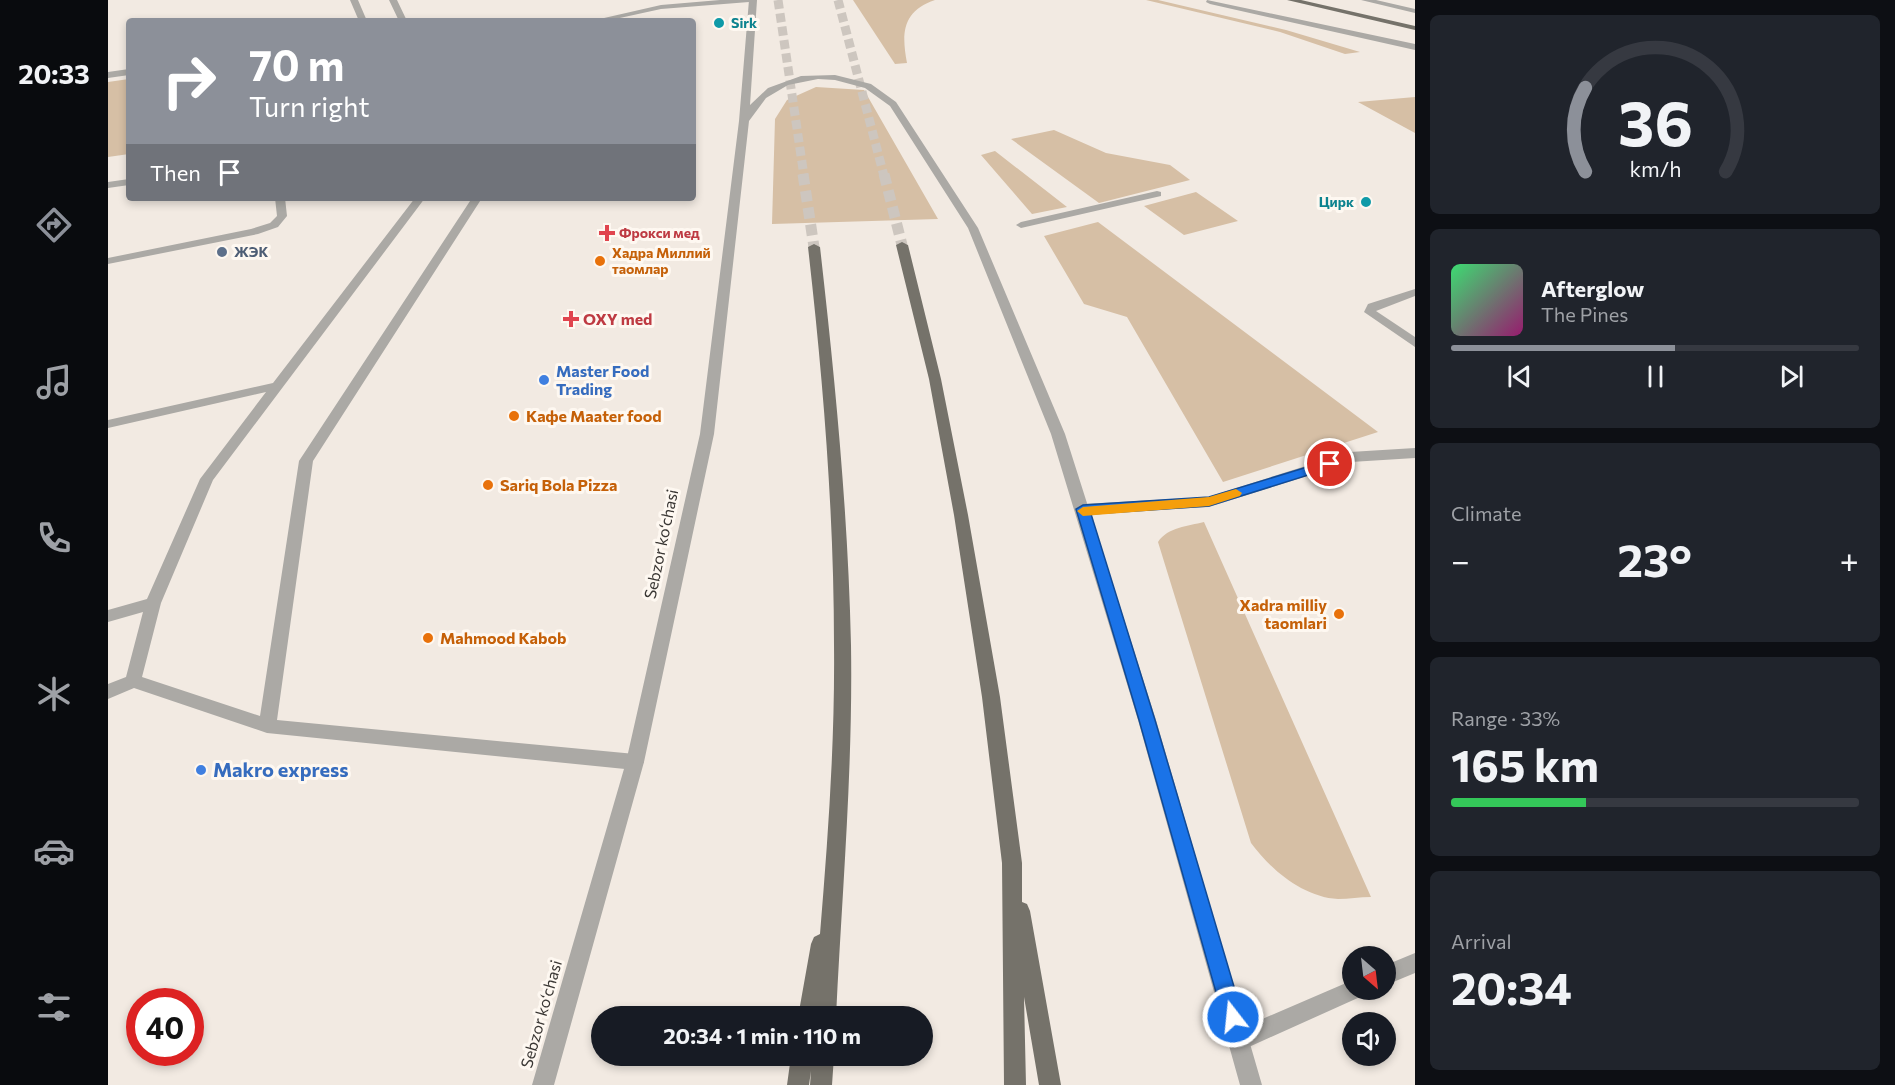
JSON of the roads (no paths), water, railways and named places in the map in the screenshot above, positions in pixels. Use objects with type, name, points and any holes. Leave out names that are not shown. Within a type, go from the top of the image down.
[{"type":"main road","points":[[1291,0],[1415,28]]},
{"type":"main road","points":[[902,245],[935,379],[962,515],[991,697],[1012,863],[1050,1085]]},
{"type":"main road","points":[[814,247],[830,381],[841,572],[843,705],[826,1006]]},
{"type":"main road","points":[[1012,863],[1015,1085]]},
{"type":"main road","points":[[811,1006],[834,865]]},
{"type":"main road","points":[[798,1085],[801,1066]]},
{"type":"main road","points":[[821,1085],[822,1066]]},
{"type":"street","points":[[354,0],[362,18]]},
{"type":"street","points":[[393,0],[402,18]]},
{"type":"street","points":[[609,18],[661,7],[751,0]]},
{"type":"street","name":"Sebzor ko‘chasi","points":[[543,1085],[635,762],[707,435],[744,122],[751,0]]},
{"type":"street","points":[[1365,0],[1415,11]]},
{"type":"street","points":[[1210,2],[1415,47]]},
{"type":"street","points":[[108,75],[126,72]]},
{"type":"street","points":[[744,122],[753,107],[771,90],[808,79],[854,81],[874,88],[889,99],[973,228],[1058,434],[1083,509],[1147,720],[1251,1085]]},
{"type":"street","points":[[108,185],[126,182]]},
{"type":"street","points":[[1021,225],[1157,194]]},
{"type":"street","points":[[108,261],[254,232],[274,225],[282,216],[280,201]]},
{"type":"street","points":[[133,681],[153,603],[207,479],[418,201]]},
{"type":"street","points":[[267,726],[306,461],[475,201]]},
{"type":"street","points":[[1415,292],[1372,307],[1370,312],[1415,343]]},
{"type":"street","points":[[108,424],[276,386]]},
{"type":"street","points":[[1083,509],[1209,502],[1350,458],[1415,453]]},
{"type":"street","points":[[108,616],[153,603]]},
{"type":"street","points":[[108,692],[133,681],[267,726],[635,762]]},
{"type":"street","points":[[1396,971],[1415,963]]},
{"type":"street","points":[[1240,1040],[1342,995]]},
{"type":"tunnel","points":[[778,0],[804,176]]},
{"type":"tunnel","points":[[838,0],[884,176]]},
{"type":"tunnel","points":[[803,174],[814,247]]},
{"type":"tunnel","points":[[884,174],[902,245]]},
{"type":"place","name":"Sirk","points":[[719,23]]},
{"type":"place","name":"Цирк","points":[[1366,202]]},
{"type":"place","name":"Фрокси мед","points":[[607,233]]},
{"type":"place","name":"ЖЭК","points":[[222,252]]},
{"type":"place","name":"Хадра Миллий таомлар","points":[[600,261]]},
{"type":"place","name":"OXY med","points":[[571,319]]},
{"type":"place","name":"Master Food Trading","points":[[544,380]]},
{"type":"place","name":"Кафе Maater food","points":[[514,416]]},
{"type":"place","name":"Sariq Bola Pizza","points":[[488,485]]},
{"type":"place","name":"Xadra milliy taomlari","points":[[1339,614]]},
{"type":"place","name":"Mahmood Kabob","points":[[428,638]]},
{"type":"place","name":"Makro express","points":[[201,770]]}]
